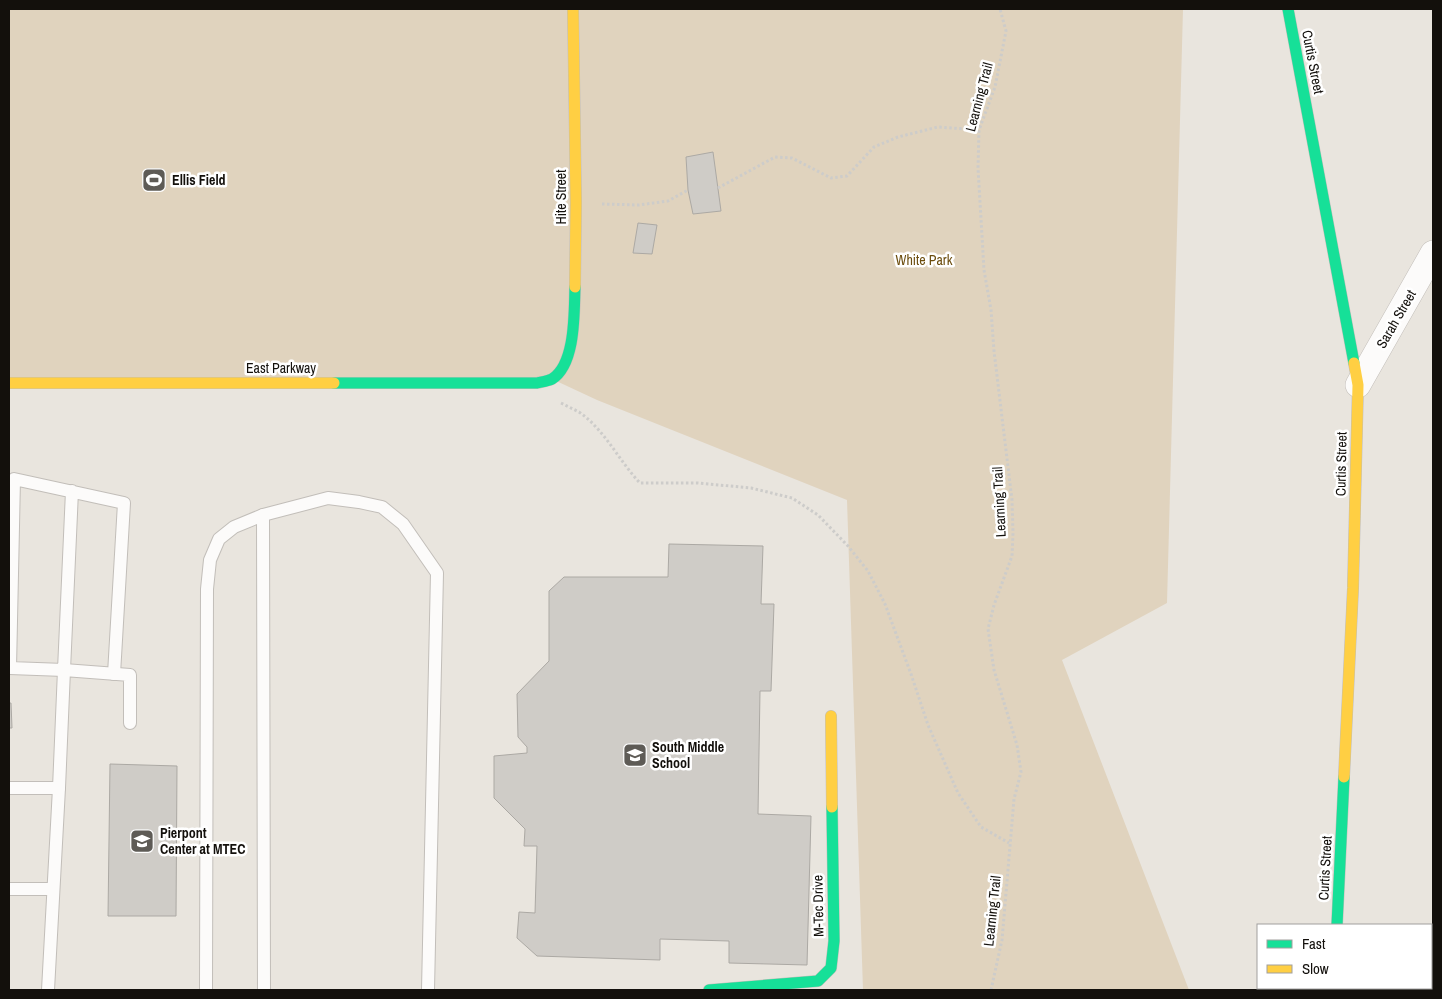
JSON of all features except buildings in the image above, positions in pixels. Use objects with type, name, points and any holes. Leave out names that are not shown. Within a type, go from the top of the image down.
[{"type":"street","name":"Hite Street","points":[[552,378],[565,364],[574,329],[576,203],[573,9]]},
{"type":"street","name":"Curtis Street","points":[[1288,9],[1358,385],[1353,588],[1337,924]]},
{"type":"street","name":"Sarah Street","points":[[1358,385],[1433,253]]},
{"type":"street","name":"East Parkway","points":[[9,383],[537,383],[552,378]]},
{"type":"street","name":"M-Tec Drive","points":[[709,990],[818,981],[831,968],[834,941],[831,716]]},
{"type":"lane","points":[[114,674],[124,502],[11,478],[10,668],[114,674],[130,674],[130,723]]},
{"type":"lane","points":[[48,990],[72,491]]},
{"type":"lane","points":[[206,990],[207,589],[210,560],[219,539],[234,526],[264,515],[328,498],[382,507],[403,524],[437,573],[428,990]]},
{"type":"lane","points":[[264,515],[264,990]]},
{"type":"lane","points":[[9,788],[59,788]]},
{"type":"lane","points":[[9,889],[53,889]]},
{"type":"path","name":"Learning Trail","points":[[991,990],[1002,940],[1009,843],[1014,800],[1021,772],[1017,745],[994,670],[988,629],[994,605],[1012,556],[1012,500],[994,351],[991,310],[984,270],[979,197],[979,130],[995,87],[1006,31],[1000,9]]},
{"type":"path","points":[[718,188],[774,157],[792,158],[831,178],[847,176],[874,147],[898,137],[938,126],[979,130]]},
{"type":"path","points":[[576,203],[639,205],[668,201],[688,190]]},
{"type":"path","points":[[552,378],[560,402],[579,413],[601,434],[640,484],[698,483],[751,488],[792,498],[818,515],[868,571],[885,604],[928,725],[958,793],[981,827],[1009,843]]},
{"type":"green space","name":"White Park","points":[[9,9],[1183,9],[1167,603],[1062,660],[1189,990],[863,990],[847,500],[597,400],[552,379],[9,383]]},
{"type":"traffic: fast","points":[[1288,9],[1354,363]]},
{"type":"traffic: fast","points":[[334,383],[537,383],[550,380],[560,372],[570,350],[574,323],[575,287]]},
{"type":"traffic: fast","points":[[1337,924],[1344,777]]},
{"type":"traffic: fast","points":[[709,990],[818,981],[831,968],[834,941],[832,807]]},
{"type":"traffic: slow","points":[[573,9],[576,203],[575,287]]},
{"type":"traffic: slow","points":[[1344,777],[1353,588],[1358,385],[1354,363]]},
{"type":"traffic: slow","points":[[9,383],[334,383]]},
{"type":"traffic: slow","points":[[831,716],[832,807]]},
{"type":"place","name":"Ellis Field","points":[[154,180]]},
{"type":"place","name":"South Middle School","points":[[635,755]]},
{"type":"place","name":"Pierpont Center at MTEC","points":[[142,841]]}]
